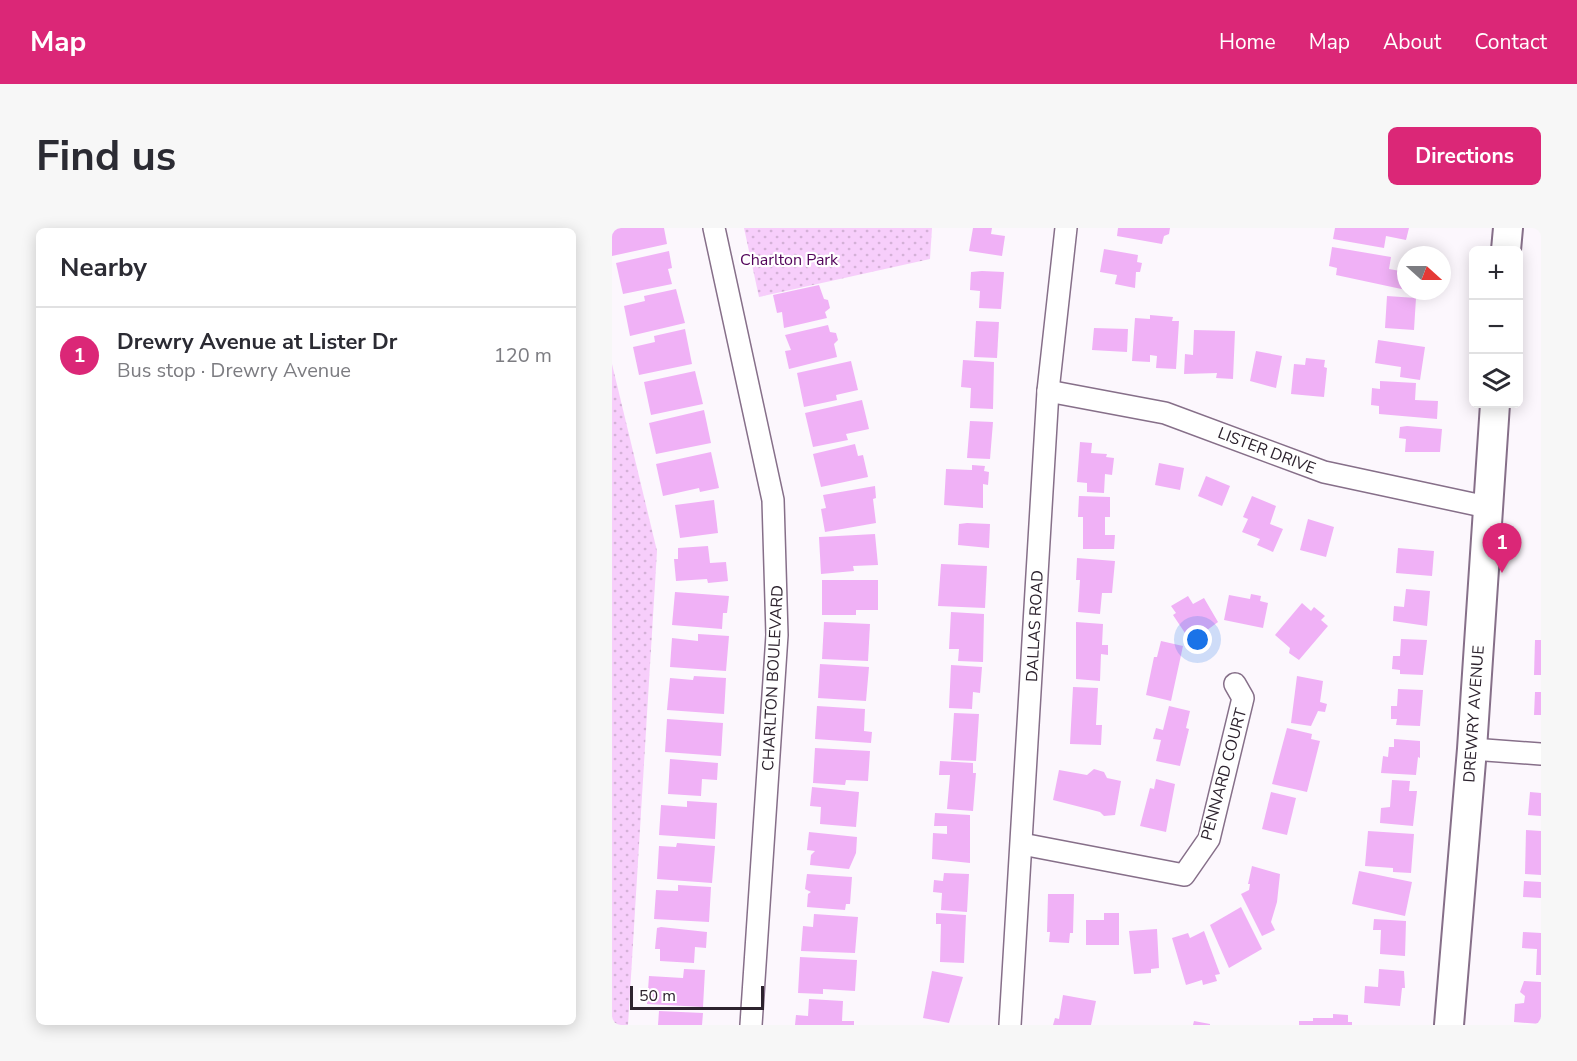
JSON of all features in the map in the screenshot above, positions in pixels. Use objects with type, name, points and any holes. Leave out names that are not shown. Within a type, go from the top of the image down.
[{"type":"street","name":"CHARLTON BOULEVARD","points":[[714,228],[773,500],[777,635],[751,1025]]},
{"type":"street","name":"DALLAS ROAD","points":[[1010,1025],[1048,391],[1060,263],[1066,228]]},
{"type":"street","points":[[1506,246],[1508,228]]},
{"type":"street","name":"LISTER DRIVE","points":[[1048,391],[1164,413],[1324,472],[1486,507]]},
{"type":"street","name":"DREWRY AVENUE","points":[[1449,1025],[1472,749],[1486,507],[1495,408]]},
{"type":"street","name":"PENNARD COURT","points":[[1022,844],[1184,875],[1209,839],[1243,698],[1235,684]]},
{"type":"street","points":[[1472,749],[1541,754]]},
{"type":"green space","name":"Charlton Park","points":[[744,228],[932,228],[930,259],[759,297]]},
{"type":"green space","points":[[612,364],[657,551],[628,1025],[612,1025]]},
{"type":"building","points":[[612,228],[664,228],[667,244],[612,256]]},
{"type":"building","points":[[973,228],[992,228],[991,234],[1005,236],[1002,256],[969,251]]},
{"type":"building","points":[[1118,228],[1170,228],[1162,244],[1117,236]]},
{"type":"building","points":[[1335,228],[1409,228],[1406,240],[1386,236],[1384,248],[1333,239]]},
{"type":"building","points":[[1332,247],[1391,257],[1389,269],[1397,270],[1397,288],[1336,275],[1337,268],[1329,266]]},
{"type":"building","points":[[1104,249],[1138,255],[1137,262],[1142,263],[1140,272],[1136,272],[1135,288],[1115,284],[1117,275],[1100,272]]},
{"type":"building","points":[[669,251],[672,268],[668,269],[672,284],[623,294],[616,263]]},
{"type":"building","points":[[971,272],[1004,272],[1001,309],[979,308],[980,291],[970,290]]},
{"type":"building","points":[[819,285],[830,308],[825,312],[827,318],[784,328],[782,312],[777,313],[773,295]]},
{"type":"building","points":[[676,289],[685,323],[630,336],[624,306],[645,301],[644,296]]},
{"type":"building","points":[[1387,296],[1397,297],[1397,300],[1416,300],[1414,330],[1385,328]]},
{"type":"building","points":[[1150,315],[1173,317],[1172,321],[1179,321],[1176,369],[1156,368],[1157,356],[1150,355],[1150,362],[1132,361],[1135,318],[1150,319]]},
{"type":"building","points":[[976,321],[999,322],[997,358],[974,357]]},
{"type":"building","points":[[828,325],[830,332],[836,333],[838,340],[834,344],[837,357],[789,369],[785,351],[791,350],[785,335]]},
{"type":"building","points":[[1094,328],[1128,329],[1127,352],[1092,350]]},
{"type":"building","points":[[685,329],[692,364],[639,375],[633,347],[655,342],[654,336]]},
{"type":"building","points":[[1194,330],[1235,331],[1233,379],[1216,378],[1217,373],[1184,374],[1185,354],[1193,355]]},
{"type":"building","points":[[1378,340],[1425,347],[1420,380],[1400,377],[1401,367],[1375,363]]},
{"type":"building","points":[[1256,351],[1282,356],[1276,388],[1250,381]]},
{"type":"building","points":[[1306,358],[1325,360],[1324,367],[1327,368],[1324,397],[1291,394],[1294,364],[1305,365]]},
{"type":"building","points":[[963,360],[994,362],[993,409],[970,408],[971,388],[961,387]]},
{"type":"building","points":[[851,361],[858,390],[836,395],[837,400],[804,407],[797,373]]},
{"type":"building","points":[[695,371],[703,404],[651,415],[644,382]]},
{"type":"building","points":[[1380,381],[1416,383],[1415,400],[1438,401],[1437,419],[1379,414],[1379,406],[1371,405],[1372,388],[1380,389]]},
{"type":"building","points":[[862,400],[869,429],[846,434],[848,440],[813,447],[805,413]]},
{"type":"building","points":[[704,410],[711,443],[656,454],[649,423]]},
{"type":"building","points":[[970,421],[993,422],[990,459],[967,458]]},
{"type":"building","points":[[1400,427],[1442,429],[1440,452],[1405,452],[1406,439],[1399,438]]},
{"type":"building","points":[[1080,442],[1092,443],[1091,453],[1107,454],[1106,457],[1114,458],[1112,475],[1105,474],[1104,493],[1087,492],[1087,483],[1077,482]]},
{"type":"building","points":[[855,444],[858,456],[863,455],[868,477],[821,487],[813,454]]},
{"type":"building","points":[[711,452],[719,488],[700,492],[699,488],[663,496],[656,464]]},
{"type":"building","points":[[1159,463],[1184,468],[1180,490],[1155,485]]},
{"type":"building","points":[[972,465],[985,466],[984,471],[989,472],[988,485],[983,484],[983,508],[944,505],[946,469],[972,470]]},
{"type":"building","points":[[1206,476],[1230,486],[1222,506],[1198,496]]},
{"type":"building","points":[[875,486],[876,498],[873,499],[876,523],[825,532],[821,509],[826,508],[823,495]]},
{"type":"building","points":[[1079,496],[1110,497],[1110,517],[1105,517],[1105,535],[1115,535],[1114,549],[1083,549],[1083,517],[1078,517]]},
{"type":"building","points":[[1252,496],[1276,506],[1270,524],[1283,529],[1273,552],[1257,545],[1260,539],[1242,532],[1248,519],[1243,517]]},
{"type":"building","points":[[714,500],[718,533],[680,538],[675,505]]},
{"type":"building","points":[[1308,519],[1334,527],[1326,557],[1300,550]]},
{"type":"building","points":[[959,524],[990,524],[989,548],[958,545]]},
{"type":"building","points":[[875,534],[878,565],[853,566],[854,571],[821,574],[819,537]]},
{"type":"building","points":[[708,546],[710,563],[726,562],[728,581],[708,583],[707,579],[676,581],[674,559],[678,559],[678,548]]},
{"type":"building","points":[[1398,548],[1434,551],[1432,576],[1396,573]]},
{"type":"building","points":[[1077,558],[1115,561],[1112,593],[1102,593],[1100,614],[1078,612],[1080,580],[1076,580]]},
{"type":"building","points":[[941,564],[987,566],[985,608],[938,606]]},
{"type":"building","points":[[822,580],[878,580],[878,610],[856,610],[856,615],[822,615]]},
{"type":"building","points":[[1406,589],[1430,591],[1427,626],[1393,621],[1394,606],[1404,607]]},
{"type":"building","points":[[675,592],[729,596],[727,613],[723,613],[722,629],[672,625]]},
{"type":"building","points":[[1251,594],[1261,596],[1260,601],[1268,603],[1263,628],[1224,620],[1229,595],[1250,599]]},
{"type":"building","points":[[1188,596],[1193,604],[1204,598],[1218,622],[1191,642],[1173,615],[1176,613],[1171,606]]},
{"type":"building","points":[[1302,603],[1311,611],[1314,607],[1325,616],[1321,620],[1328,626],[1299,660],[1289,653],[1290,648],[1275,635]]},
{"type":"building","points":[[951,612],[984,614],[983,662],[958,661],[959,649],[949,649]]},
{"type":"building","points":[[824,622],[870,624],[868,661],[822,659]]},
{"type":"building","points":[[1076,622],[1103,624],[1102,645],[1108,645],[1108,655],[1101,654],[1100,681],[1076,679]]},
{"type":"building","points":[[698,634],[729,636],[726,671],[670,667],[672,638],[698,641]]},
{"type":"building","points":[[1401,639],[1427,640],[1423,675],[1400,674],[1400,670],[1392,669],[1393,656],[1400,656]]},
{"type":"building","points":[[1535,640],[1541,640],[1541,675],[1534,675]]},
{"type":"building","points":[[1161,641],[1183,646],[1171,701],[1146,695],[1154,657],[1157,657]]},
{"type":"building","points":[[820,664],[869,667],[866,701],[818,698]]},
{"type":"building","points":[[951,665],[982,667],[980,693],[973,692],[972,709],[949,708]]},
{"type":"building","points":[[694,676],[726,678],[724,714],[667,710],[670,678],[693,680]]},
{"type":"building","points":[[1297,676],[1323,681],[1320,702],[1327,704],[1325,712],[1318,711],[1311,726],[1291,723]]},
{"type":"building","points":[[1073,687],[1098,688],[1096,725],[1102,725],[1101,745],[1070,744]]},
{"type":"building","points":[[1398,689],[1423,690],[1420,726],[1396,725],[1397,719],[1391,719],[1391,706],[1397,706]]},
{"type":"building","points":[[1535,692],[1541,692],[1541,715],[1534,715]]},
{"type":"building","points":[[817,706],[865,709],[864,731],[872,732],[871,743],[815,739]]},
{"type":"building","points":[[1169,706],[1190,711],[1186,728],[1189,729],[1180,766],[1156,761],[1161,740],[1153,739],[1156,728],[1163,730]]},
{"type":"building","points":[[954,713],[979,714],[976,761],[951,760]]},
{"type":"building","points":[[667,719],[723,723],[721,756],[665,752]]},
{"type":"building","points":[[1287,728],[1312,734],[1311,739],[1320,741],[1307,792],[1272,784]]},
{"type":"building","points":[[1394,739],[1420,741],[1420,758],[1418,757],[1416,775],[1381,773],[1383,756],[1388,757],[1389,747],[1394,747]]},
{"type":"building","points":[[815,748],[870,751],[868,781],[846,780],[845,785],[813,783]]},
{"type":"building","points":[[670,759],[718,763],[717,780],[702,779],[701,796],[668,794]]},
{"type":"building","points":[[940,761],[973,763],[973,773],[976,773],[973,811],[947,809],[950,775],[939,775]]},
{"type":"building","points":[[1094,769],[1104,772],[1107,778],[1121,781],[1115,815],[1104,816],[1100,812],[1053,800],[1059,770],[1087,775]]},
{"type":"building","points":[[1156,779],[1175,784],[1166,832],[1140,826],[1150,788],[1154,789]]},
{"type":"building","points":[[1392,780],[1410,781],[1409,791],[1417,791],[1413,826],[1380,823],[1381,808],[1390,807]]},
{"type":"building","points":[[812,787],[859,792],[856,827],[820,824],[821,807],[810,806]]},
{"type":"building","points":[[1271,792],[1296,798],[1287,835],[1262,829]]},
{"type":"building","points":[[1530,792],[1541,793],[1541,816],[1528,815]]},
{"type":"building","points":[[687,801],[717,803],[715,839],[659,835],[661,805],[687,807]]},
{"type":"building","points":[[935,813],[970,815],[970,863],[932,859],[933,833],[947,834],[947,826],[934,826]]},
{"type":"building","points":[[1526,830],[1541,831],[1541,875],[1525,874]]},
{"type":"building","points":[[1368,831],[1414,834],[1411,873],[1393,872],[1393,868],[1365,866]]},
{"type":"building","points":[[809,832],[857,837],[856,853],[849,869],[810,865],[811,855],[815,851],[807,850]]},
{"type":"building","points":[[677,843],[715,846],[712,883],[657,879],[659,846],[676,847]]},
{"type":"building","points":[[1252,866],[1280,874],[1277,902],[1271,922],[1275,930],[1262,936],[1241,894],[1249,890]]},
{"type":"building","points":[[1359,871],[1412,882],[1405,916],[1352,904]]},
{"type":"building","points":[[944,873],[969,874],[967,912],[941,910],[942,893],[933,892],[934,880],[943,881]]},
{"type":"building","points":[[807,874],[852,877],[850,904],[846,904],[845,910],[807,907],[808,894],[811,892],[805,889]]},
{"type":"building","points":[[1524,881],[1541,882],[1541,898],[1523,897]]},
{"type":"building","points":[[678,885],[711,887],[709,922],[654,919],[656,890],[678,891]]},
{"type":"building","points":[[1048,894],[1074,894],[1073,933],[1070,933],[1069,943],[1049,942]]},
{"type":"building","points":[[1241,907],[1262,949],[1229,968],[1210,925]]},
{"type":"building","points":[[936,913],[966,915],[964,963],[940,962],[941,924],[936,924]]},
{"type":"building","points":[[1104,913],[1119,913],[1119,945],[1086,945],[1086,920],[1104,920]]},
{"type":"building","points":[[814,914],[858,917],[855,953],[801,951],[803,926],[813,927]]},
{"type":"building","points":[[1374,919],[1406,921],[1405,956],[1380,954],[1381,930],[1373,930]]},
{"type":"building","points":[[657,928],[707,932],[706,948],[695,947],[694,963],[660,961],[660,949],[655,949]]},
{"type":"building","points":[[1157,929],[1159,968],[1151,969],[1151,973],[1134,974],[1129,931]]},
{"type":"building","points":[[1204,931],[1220,974],[1215,975],[1217,981],[1203,985],[1202,980],[1186,985],[1172,938],[1188,933],[1190,938]]},
{"type":"building","points":[[1523,932],[1541,933],[1541,975],[1536,975],[1537,949],[1522,948]]},
{"type":"building","points":[[800,957],[857,960],[855,991],[823,989],[823,994],[798,993]]},
{"type":"building","points":[[684,969],[705,970],[703,1007],[647,1004],[649,976],[683,978]]},
{"type":"building","points":[[1379,969],[1404,971],[1405,988],[1402,988],[1400,1006],[1364,1003],[1365,986],[1378,987]]},
{"type":"building","points":[[932,971],[963,977],[949,1023],[923,1018]]},
{"type":"building","points":[[1524,981],[1541,982],[1541,1024],[1514,1022],[1515,1004],[1524,1003],[1525,996],[1520,992]]},
{"type":"building","points":[[1063,995],[1096,1001],[1091,1025],[1053,1025],[1055,1018],[1059,1019]]},
{"type":"building","points":[[809,999],[843,1001],[842,1021],[854,1021],[854,1025],[795,1025],[796,1015],[808,1016]]},
{"type":"building","points":[[659,1011],[703,1013],[702,1025],[658,1025]]},
{"type":"building","points":[[1333,1014],[1348,1015],[1348,1022],[1352,1022],[1352,1025],[1299,1025],[1299,1021],[1313,1021],[1313,1018],[1333,1018]]},
{"type":"building","points":[[1194,1021],[1210,1024],[1210,1025],[1193,1025]]},
{"type":"place","name":"Drewry Avenue at Lister Dr","points":[[1502,573]]}]
